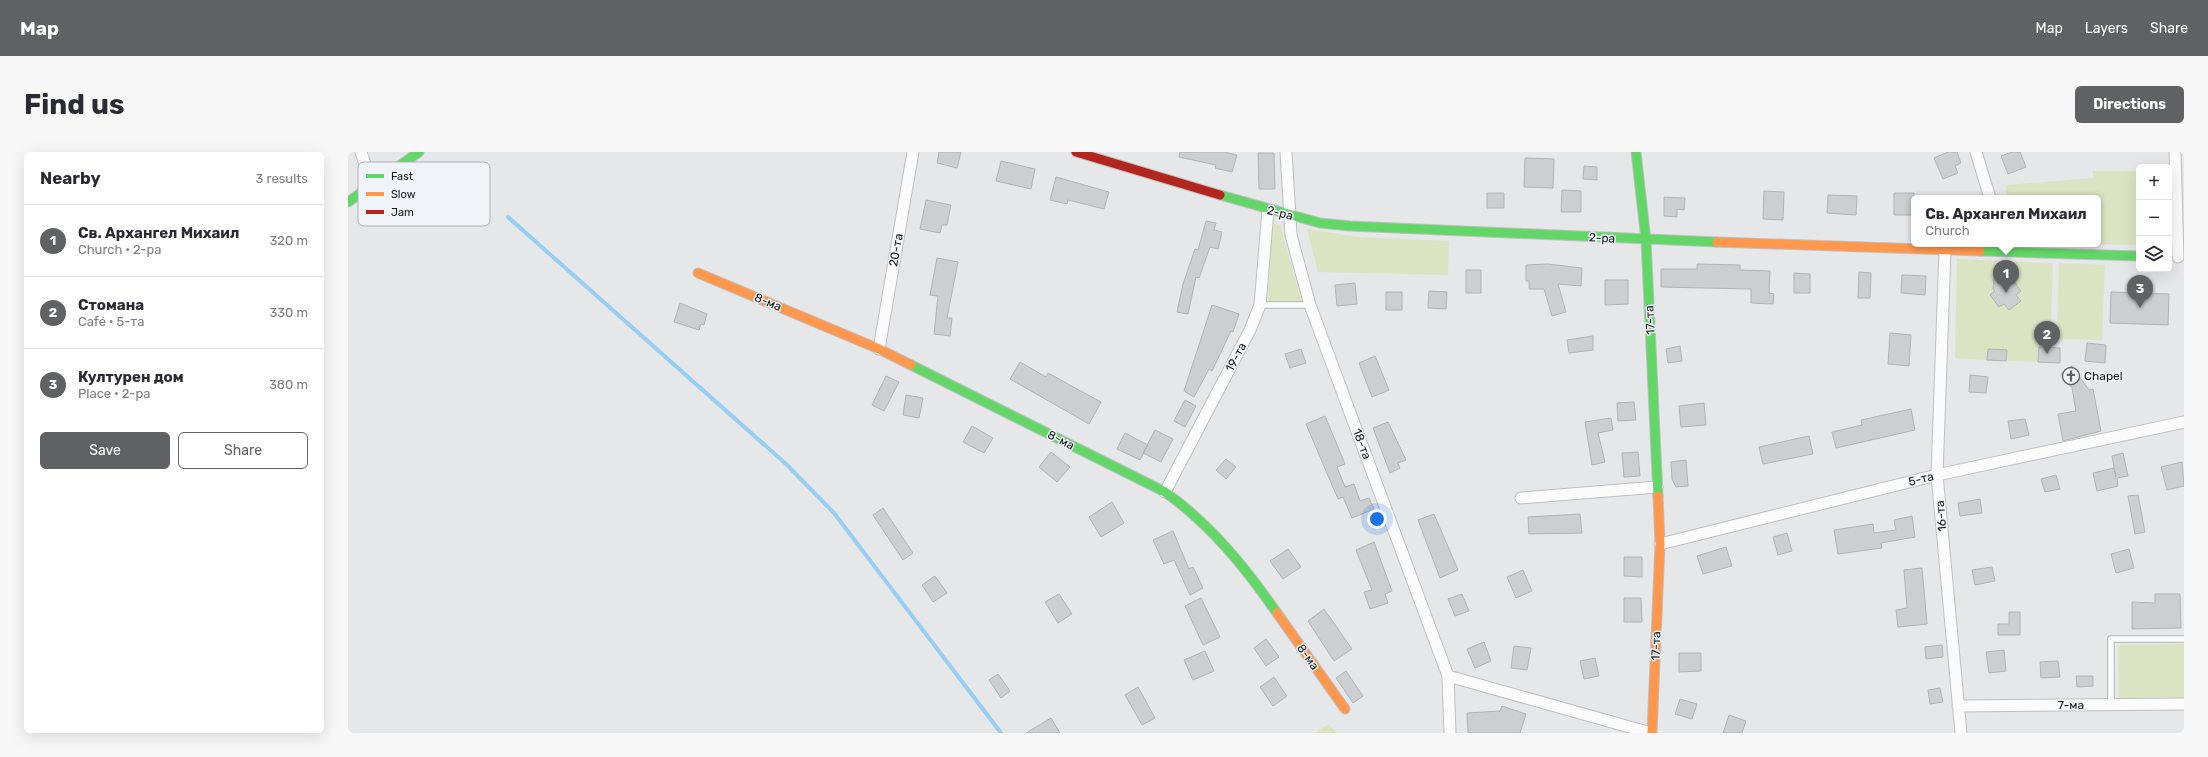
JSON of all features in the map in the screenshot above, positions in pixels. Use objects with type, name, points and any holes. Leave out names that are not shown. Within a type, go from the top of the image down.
[{"type":"street","points":[[361,152],[364,162]]},
{"type":"street","points":[[404,162],[419,152]]},
{"type":"street","name":"20-та","points":[[879,349],[913,152]]},
{"type":"street","name":"2-ра","points":[[1076,152],[1290,216],[1320,223],[1350,226],[1646,240],[1945,249],[1990,248],[2136,256]]},
{"type":"street","name":"18-та","points":[[1286,152],[1290,216],[1296,260],[1310,305],[1448,676],[1450,733]]},
{"type":"street","name":"17-та","points":[[1636,152],[1646,240],[1660,544],[1652,733]]},
{"type":"street","points":[[1976,152],[1989,195]]},
{"type":"street","points":[[2175,152],[2177,257]]},
{"type":"street","points":[[348,202],[358,194]]},
{"type":"street","name":"19-та","points":[[1165,492],[1250,330],[1260,305],[1268,210]]},
{"type":"street","name":"16-та","points":[[1945,249],[1937,475],[1961,733]]},
{"type":"street","name":"8-ма","points":[[698,272],[879,349],[1165,492],[1199,516],[1238,558],[1344,709]]},
{"type":"street","name":"5-та","points":[[1660,544],[1937,475],[2184,422]]},
{"type":"street","points":[[1521,498],[1658,488]]},
{"type":"street","points":[[1448,676],[1652,733]]},
{"type":"street","name":"7-ма","points":[[1958,706],[2184,704]]},
{"type":"lane","points":[[1260,305],[1310,305]]},
{"type":"lane","points":[[2111,705],[2111,639],[2184,639]]},
{"type":"green space","points":[[2093,171],[2136,171],[2136,245],[2101,244],[2101,195],[2006,195],[2006,185],[2093,178]]},
{"type":"green space","points":[[1272,223],[1280,225],[1302,302],[1268,301]]},
{"type":"green space","points":[[1307,229],[1358,237],[1449,241],[1448,275],[1318,272]]},
{"type":"green space","points":[[1957,259],[2053,263],[2050,347],[2039,347],[2038,362],[2006,361],[2007,350],[1988,349],[1987,360],[1955,358]]},
{"type":"green space","points":[[2059,263],[2105,265],[2102,340],[2057,339]]},
{"type":"green space","points":[[2184,644],[2184,700],[2119,701],[2118,645]]},
{"type":"green space","points":[[1329,724],[1336,733],[1314,733]]},
{"type":"building","points":[[939,152],[961,152],[957,168],[937,163]]},
{"type":"building","points":[[1180,152],[1224,152],[1237,155],[1232,172],[1215,168],[1216,165],[1179,157]]},
{"type":"building","points":[[1948,152],[1957,152],[1961,163],[1955,166],[1958,173],[1943,179],[1934,158]]},
{"type":"building","points":[[2012,152],[2020,152],[2026,167],[2008,174],[2001,156]]},
{"type":"building","points":[[1258,153],[1274,153],[1275,189],[1259,189]]},
{"type":"building","points":[[1525,158],[1554,159],[1553,188],[1524,187]]},
{"type":"building","points":[[1001,161],[1035,169],[1031,189],[996,181]]},
{"type":"building","points":[[1584,166],[1597,167],[1597,180],[1583,179]]},
{"type":"building","points":[[1056,177],[1109,192],[1104,209],[1068,200],[1067,204],[1050,200]]},
{"type":"building","points":[[1562,190],[1581,191],[1581,212],[1561,212]]},
{"type":"building","points":[[1764,191],[1784,192],[1783,220],[1763,219]]},
{"type":"building","points":[[1487,193],[1504,193],[1504,208],[1487,208]]},
{"type":"building","points":[[1894,193],[1914,193],[1914,195],[1911,195],[1911,215],[1894,215]]},
{"type":"building","points":[[1828,195],[1857,196],[1856,215],[1827,213]]},
{"type":"building","points":[[1664,197],[1685,198],[1684,210],[1677,209],[1677,217],[1664,216]]},
{"type":"building","points":[[926,200],[951,205],[947,225],[942,225],[940,233],[920,229]]},
{"type":"building","points":[[1206,221],[1216,223],[1214,230],[1222,232],[1218,249],[1210,247],[1199,278],[1196,277],[1188,314],[1177,312],[1183,284],[1195,249],[1198,250]]},
{"type":"building","points":[[937,258],[958,262],[947,318],[952,318],[950,336],[934,334],[938,296],[930,295]]},
{"type":"building","points":[[1548,264],[1582,268],[1581,286],[1558,284],[1566,312],[1552,316],[1544,289],[1529,289],[1529,281],[1526,281],[1526,265]]},
{"type":"building","points":[[1697,264],[1740,265],[1740,270],[1770,271],[1769,293],[1774,294],[1773,304],[1751,303],[1751,289],[1661,287],[1661,269],[1697,269]]},
{"type":"building","points":[[1466,270],[1481,270],[1481,293],[1466,293]]},
{"type":"building","points":[[1859,272],[1871,273],[1870,298],[1858,298]]},
{"type":"building","points":[[1794,273],[1810,274],[1810,293],[1794,293]]},
{"type":"building","points":[[1902,275],[1926,276],[1925,295],[1901,293]]},
{"type":"building","points":[[1994,278],[2005,279],[2007,282],[2012,279],[2021,291],[2016,295],[2021,301],[2009,310],[2004,304],[1999,307],[1990,295],[1995,291],[1993,289]]},
{"type":"building","points":[[1605,280],[1628,280],[1628,304],[1605,305]]},
{"type":"building","points":[[1355,283],[1357,304],[1337,306],[1335,285]]},
{"type":"building","points":[[1429,291],[1447,292],[1446,309],[1428,308]]},
{"type":"building","points":[[1386,292],[1402,292],[1402,310],[1386,310]]},
{"type":"building","points":[[2111,292],[2169,294],[2168,325],[2110,323]]},
{"type":"building","points":[[680,303],[707,314],[704,325],[701,324],[699,330],[674,322]]},
{"type":"building","points":[[1212,305],[1239,314],[1233,332],[1231,331],[1212,371],[1209,369],[1194,397],[1184,391]]},
{"type":"building","points":[[1890,333],[1911,335],[1909,366],[1888,364]]},
{"type":"building","points":[[1593,336],[1593,350],[1569,353],[1567,340]]},
{"type":"building","points":[[2087,343],[2106,345],[2105,363],[2085,361]]},
{"type":"building","points":[[1680,346],[1682,361],[1668,363],[1666,349]]},
{"type":"building","points":[[2039,347],[2060,348],[2060,363],[2038,362]]},
{"type":"building","points":[[1301,349],[1306,363],[1290,368],[1285,354]]},
{"type":"building","points":[[1988,349],[2007,350],[2006,361],[1987,360]]},
{"type":"building","points":[[1375,356],[1389,390],[1372,397],[1359,363]]},
{"type":"building","points":[[1020,362],[1046,377],[1048,373],[1101,402],[1089,424],[1010,379]]},
{"type":"building","points":[[2072,366],[2089,390],[2093,389],[2101,431],[2063,441],[2058,414],[2076,411],[2072,388],[2061,374]]},
{"type":"building","points":[[1970,375],[1988,377],[1986,393],[1969,392]]},
{"type":"building","points":[[886,376],[899,382],[884,411],[872,405]]},
{"type":"building","points":[[906,395],[923,398],[919,418],[903,415]]},
{"type":"building","points":[[1185,400],[1196,406],[1185,427],[1174,421]]},
{"type":"building","points":[[1634,402],[1636,420],[1618,421],[1617,403]]},
{"type":"building","points":[[1704,403],[1706,425],[1681,427],[1679,406]]},
{"type":"building","points":[[1911,409],[1915,430],[1836,448],[1832,432],[1862,425],[1861,420]]},
{"type":"building","points":[[1325,416],[1345,464],[1337,467],[1345,487],[1354,484],[1360,501],[1369,498],[1374,509],[1352,518],[1343,497],[1338,499],[1306,424]]},
{"type":"building","points":[[1611,418],[1613,430],[1598,433],[1605,462],[1592,465],[1585,422]]},
{"type":"building","points":[[2025,419],[2029,435],[2011,439],[2008,421]]},
{"type":"building","points":[[1388,422],[1406,460],[1398,463],[1400,468],[1390,473],[1373,428]]},
{"type":"building","points":[[972,426],[993,438],[984,453],[963,442]]},
{"type":"building","points":[[1155,430],[1173,439],[1161,462],[1143,453]]},
{"type":"building","points":[[1125,433],[1148,445],[1140,460],[1117,449]]},
{"type":"building","points":[[1809,436],[1813,454],[1763,464],[1759,447]]},
{"type":"building","points":[[1051,452],[1070,467],[1057,482],[1039,467]]},
{"type":"building","points":[[1638,452],[1640,476],[1624,477],[1622,453]]},
{"type":"building","points":[[2123,453],[2128,476],[2117,478],[2118,486],[2097,491],[2093,473],[2114,468],[2116,477],[2112,456]]},
{"type":"building","points":[[1226,459],[1236,467],[1226,479],[1216,470]]},
{"type":"building","points":[[1686,460],[1688,486],[1676,487],[1672,479],[1671,462]]},
{"type":"building","points":[[2182,462],[2184,486],[2167,490],[2161,467]]},
{"type":"building","points":[[2056,475],[2060,489],[2045,492],[2041,479]]},
{"type":"building","points":[[2138,495],[2145,532],[2135,534],[2128,496]]},
{"type":"building","points":[[1980,499],[1982,513],[1960,516],[1958,503]]},
{"type":"building","points":[[1112,502],[1124,523],[1101,537],[1089,517]]},
{"type":"building","points":[[883,508],[913,553],[903,560],[873,515]]},
{"type":"building","points":[[1434,514],[1458,570],[1440,578],[1418,520]]},
{"type":"building","points":[[1580,514],[1582,533],[1529,534],[1528,517]]},
{"type":"building","points":[[1912,516],[1915,537],[1881,543],[1882,548],[1838,554],[1834,530],[1873,524],[1874,533],[1896,530],[1894,520]]},
{"type":"building","points":[[1173,531],[1189,569],[1193,567],[1203,588],[1190,595],[1174,560],[1164,564],[1153,540]]},
{"type":"building","points":[[1787,533],[1792,551],[1778,555],[1773,537]]},
{"type":"building","points":[[1374,542],[1392,591],[1385,594],[1388,603],[1370,609],[1364,592],[1372,590],[1356,550]]},
{"type":"building","points":[[1726,547],[1732,566],[1703,574],[1697,556]]},
{"type":"building","points":[[1288,549],[1301,567],[1283,579],[1270,561]]},
{"type":"building","points":[[2129,549],[2134,568],[2116,573],[2111,554]]},
{"type":"building","points":[[1624,557],[1642,557],[1642,577],[1624,576]]},
{"type":"building","points":[[1992,567],[1995,581],[1975,585],[1972,570]]},
{"type":"building","points":[[1922,568],[1927,624],[1898,627],[1896,610],[1907,608],[1904,570]]},
{"type":"building","points":[[1523,570],[1532,591],[1516,598],[1507,577]]},
{"type":"building","points":[[935,576],[947,593],[933,602],[922,585]]},
{"type":"building","points":[[1059,594],[1072,614],[1058,623],[1045,602]]},
{"type":"building","points":[[1462,594],[1469,611],[1455,616],[1448,599]]},
{"type":"building","points":[[2155,594],[2180,594],[2181,628],[2132,629],[2132,602],[2155,603]]},
{"type":"building","points":[[1201,598],[1220,637],[1203,645],[1185,606]]},
{"type":"building","points":[[1624,598],[1641,598],[1642,622],[1624,622]]},
{"type":"building","points":[[1324,609],[1352,649],[1334,661],[1308,621]]},
{"type":"building","points":[[2009,612],[2020,612],[2020,635],[1998,635],[1998,624],[2009,624]]},
{"type":"building","points":[[1266,639],[1279,657],[1266,666],[1254,648]]},
{"type":"building","points":[[1484,642],[1491,661],[1475,668],[1467,649]]},
{"type":"building","points":[[1942,645],[1943,657],[1926,659],[1925,647]]},
{"type":"building","points":[[1514,646],[1531,648],[1527,670],[1511,668]]},
{"type":"building","points":[[2004,650],[2006,671],[1989,673],[1986,652]]},
{"type":"building","points":[[1205,651],[1214,671],[1193,680],[1184,660]]},
{"type":"building","points":[[1679,653],[1701,653],[1701,671],[1679,672]]},
{"type":"building","points":[[1595,658],[1599,676],[1584,679],[1580,661]]},
{"type":"building","points":[[2058,661],[2060,677],[2041,678],[2040,662]]},
{"type":"building","points":[[1346,671],[1363,696],[1353,703],[1336,678]]},
{"type":"building","points":[[998,674],[1010,691],[1001,698],[989,680]]},
{"type":"building","points":[[2076,676],[2093,676],[2093,686],[2077,687]]},
{"type":"building","points":[[1274,677],[1287,696],[1273,706],[1260,687]]},
{"type":"building","points":[[1138,687],[1155,718],[1142,725],[1125,695]]},
{"type":"building","points":[[1940,688],[1943,702],[1930,704],[1928,690]]},
{"type":"building","points":[[1680,699],[1697,704],[1692,719],[1675,714]]},
{"type":"building","points":[[1502,706],[1526,714],[1520,733],[1468,733],[1467,713],[1500,711]]},
{"type":"building","points":[[1729,715],[1746,721],[1742,733],[1723,733]]},
{"type":"building","points":[[1051,718],[1060,733],[1026,733]]},
{"type":"waterway","points":[[508,217],[786,464],[834,513],[1001,733]]},
{"type":"traffic: fast","points":[[405,162],[419,152]]},
{"type":"traffic: fast","points":[[1636,152],[1646,240],[1658,496]]},
{"type":"traffic: fast","points":[[348,202],[358,195]]},
{"type":"traffic: fast","points":[[1220,195],[1320,223],[1350,226],[1717,242]]},
{"type":"traffic: fast","points":[[1980,251],[2136,256]]},
{"type":"traffic: fast","points":[[911,365],[1165,492],[1197,518],[1240,563],[1277,613]]},
{"type":"traffic: slow","points":[[1717,242],[1980,251]]},
{"type":"traffic: slow","points":[[698,273],[879,349],[911,365]]},
{"type":"traffic: slow","points":[[1652,733],[1660,544],[1658,496]]},
{"type":"traffic: slow","points":[[1277,613],[1345,709]]},
{"type":"traffic: jam","points":[[1076,152],[1220,195]]},
{"type":"place","name":"Св. Архангел Михаил","points":[[2006,293]]},
{"type":"place","name":"Културен дом","points":[[2140,308]]},
{"type":"place","name":"Стомана","points":[[2047,354]]},
{"type":"place","name":"Chapel","points":[[2071,376]]}]
